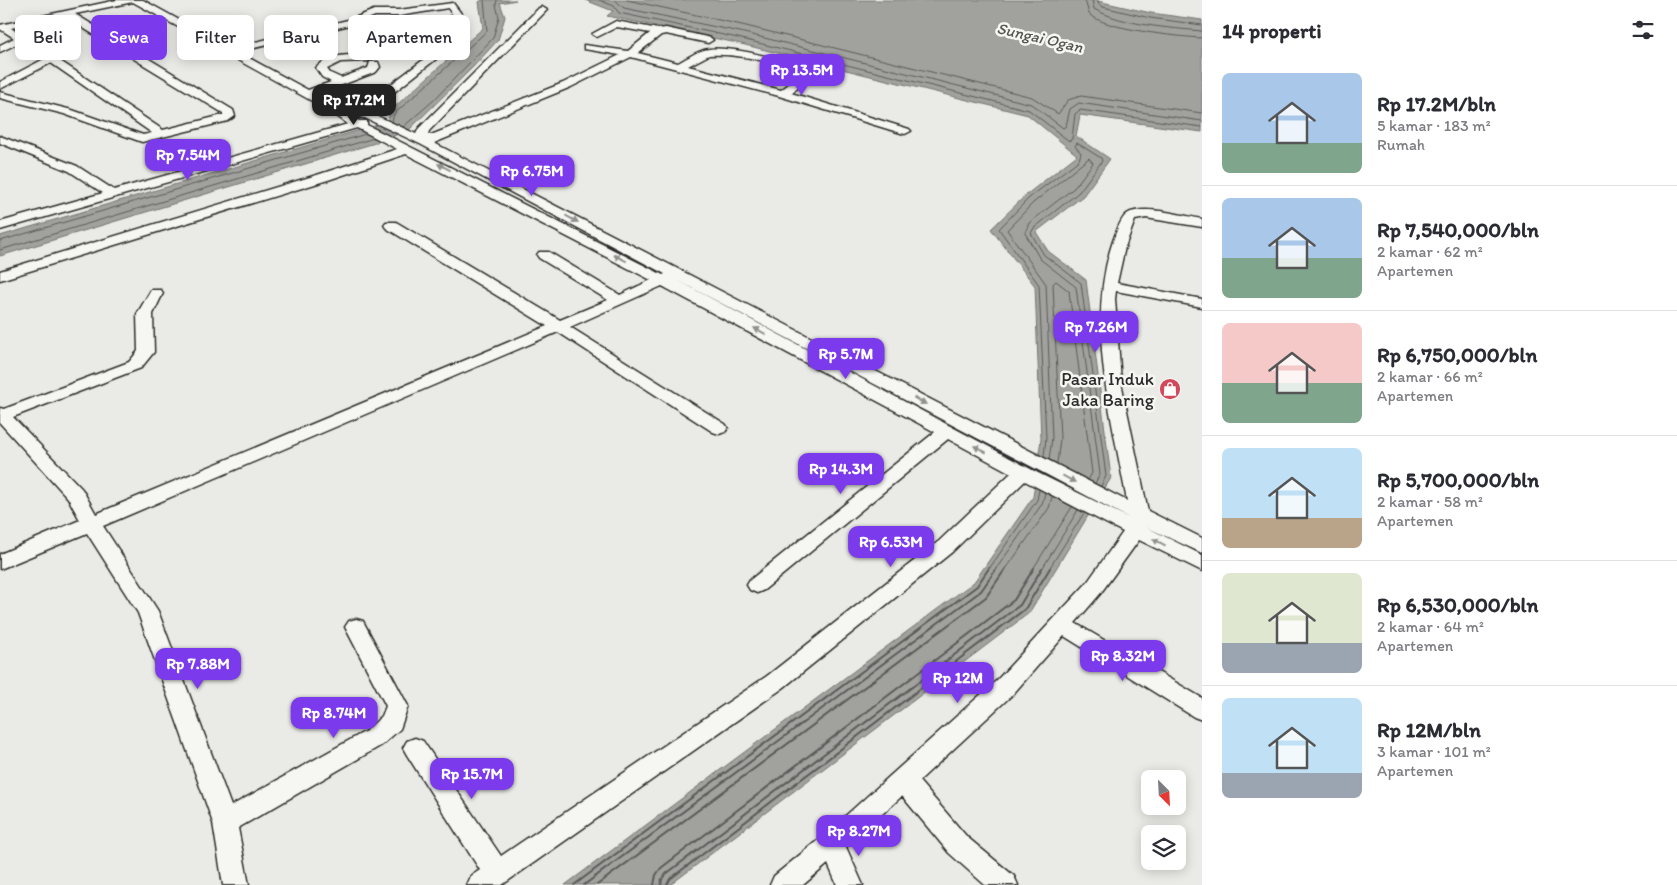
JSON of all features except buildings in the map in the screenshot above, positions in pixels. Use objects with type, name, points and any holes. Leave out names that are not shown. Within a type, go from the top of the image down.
[{"type":"street","points":[[1,27],[130,0]]},
{"type":"street","points":[[136,0],[177,22]]},
{"type":"street","points":[[254,45],[350,22],[374,13],[399,13],[452,2],[458,15]]},
{"type":"street","points":[[427,141],[422,136],[423,130],[542,10]]},
{"type":"street","points":[[0,95],[68,112],[138,138],[150,138],[224,119],[230,114],[66,13]]},
{"type":"street","points":[[597,34],[616,24],[658,32],[666,31],[708,40]]},
{"type":"street","points":[[1,27],[15,34]]},
{"type":"street","points":[[427,141],[567,85],[630,54],[658,32]]},
{"type":"street","points":[[0,48],[15,41]]},
{"type":"street","points":[[587,47],[630,54],[681,66],[783,94],[905,132]]},
{"type":"street","points":[[681,66],[701,55],[720,52],[793,67],[807,74],[806,78],[783,94]]},
{"type":"street","points":[[308,94],[340,82],[372,70],[375,67],[369,61],[339,59],[322,66],[321,68],[324,73],[340,82]]},
{"type":"street","points":[[0,86],[48,60]]},
{"type":"street","points":[[51,60],[162,135]]},
{"type":"street","points":[[246,60],[334,109],[427,141],[947,431],[1137,522],[1202,546]]},
{"type":"street","points":[[0,220],[109,192],[366,120],[431,60]]},
{"type":"street","points":[[366,120],[388,140],[669,277],[1029,470]]},
{"type":"street","points":[[0,139],[58,161],[109,192]]},
{"type":"street","points":[[0,276],[324,178],[408,149]]},
{"type":"street","points":[[0,226],[109,192]]},
{"type":"street","points":[[783,885],[832,844],[1005,687],[1093,589],[1137,522],[1113,382],[1108,299],[1119,244],[1130,218],[1138,214],[1202,223]]},
{"type":"street","points":[[391,225],[558,326],[719,428]]},
{"type":"street","points":[[544,255],[619,301]]},
{"type":"street","points":[[0,562],[619,301],[669,277]]},
{"type":"street","points":[[1110,286],[1202,303]]},
{"type":"street","points":[[156,292],[145,314],[146,352],[135,365],[1,414],[75,494],[91,523],[148,611],[225,823],[236,885]]},
{"type":"street","points":[[757,586],[947,431]]},
{"type":"street","points":[[414,748],[489,879],[775,682],[944,547],[1029,470]]},
{"type":"street","points":[[1137,522],[1202,564]]},
{"type":"street","points":[[1062,625],[1117,656],[1202,710]]},
{"type":"street","points":[[225,823],[374,738],[392,722],[396,715],[397,706],[356,627]]},
{"type":"street","points":[[903,780],[958,846],[1005,885]]},
{"type":"street","points":[[832,844],[850,885]]},
{"type":"water","points":[[482,0],[516,0],[500,3],[505,17],[498,40],[409,130],[375,143],[0,256],[0,236],[384,123],[388,120],[390,111],[447,60],[470,60],[470,40],[483,28],[479,2]]},
{"type":"water","name":"Sungai Ogan","points":[[585,0],[1093,0],[1151,13],[1202,20],[1202,132],[1080,115],[1076,136],[1110,159],[1083,196],[1036,232],[1048,251],[1086,280],[1111,478],[1029,613],[670,885],[565,885],[974,582],[1033,497],[1041,439],[1035,286],[991,229],[1026,195],[1077,155],[1028,115],[737,43],[607,16],[613,11]]},
{"type":"place","name":"Pasar Induk Jaka Baring","points":[[1170,389]]}]
